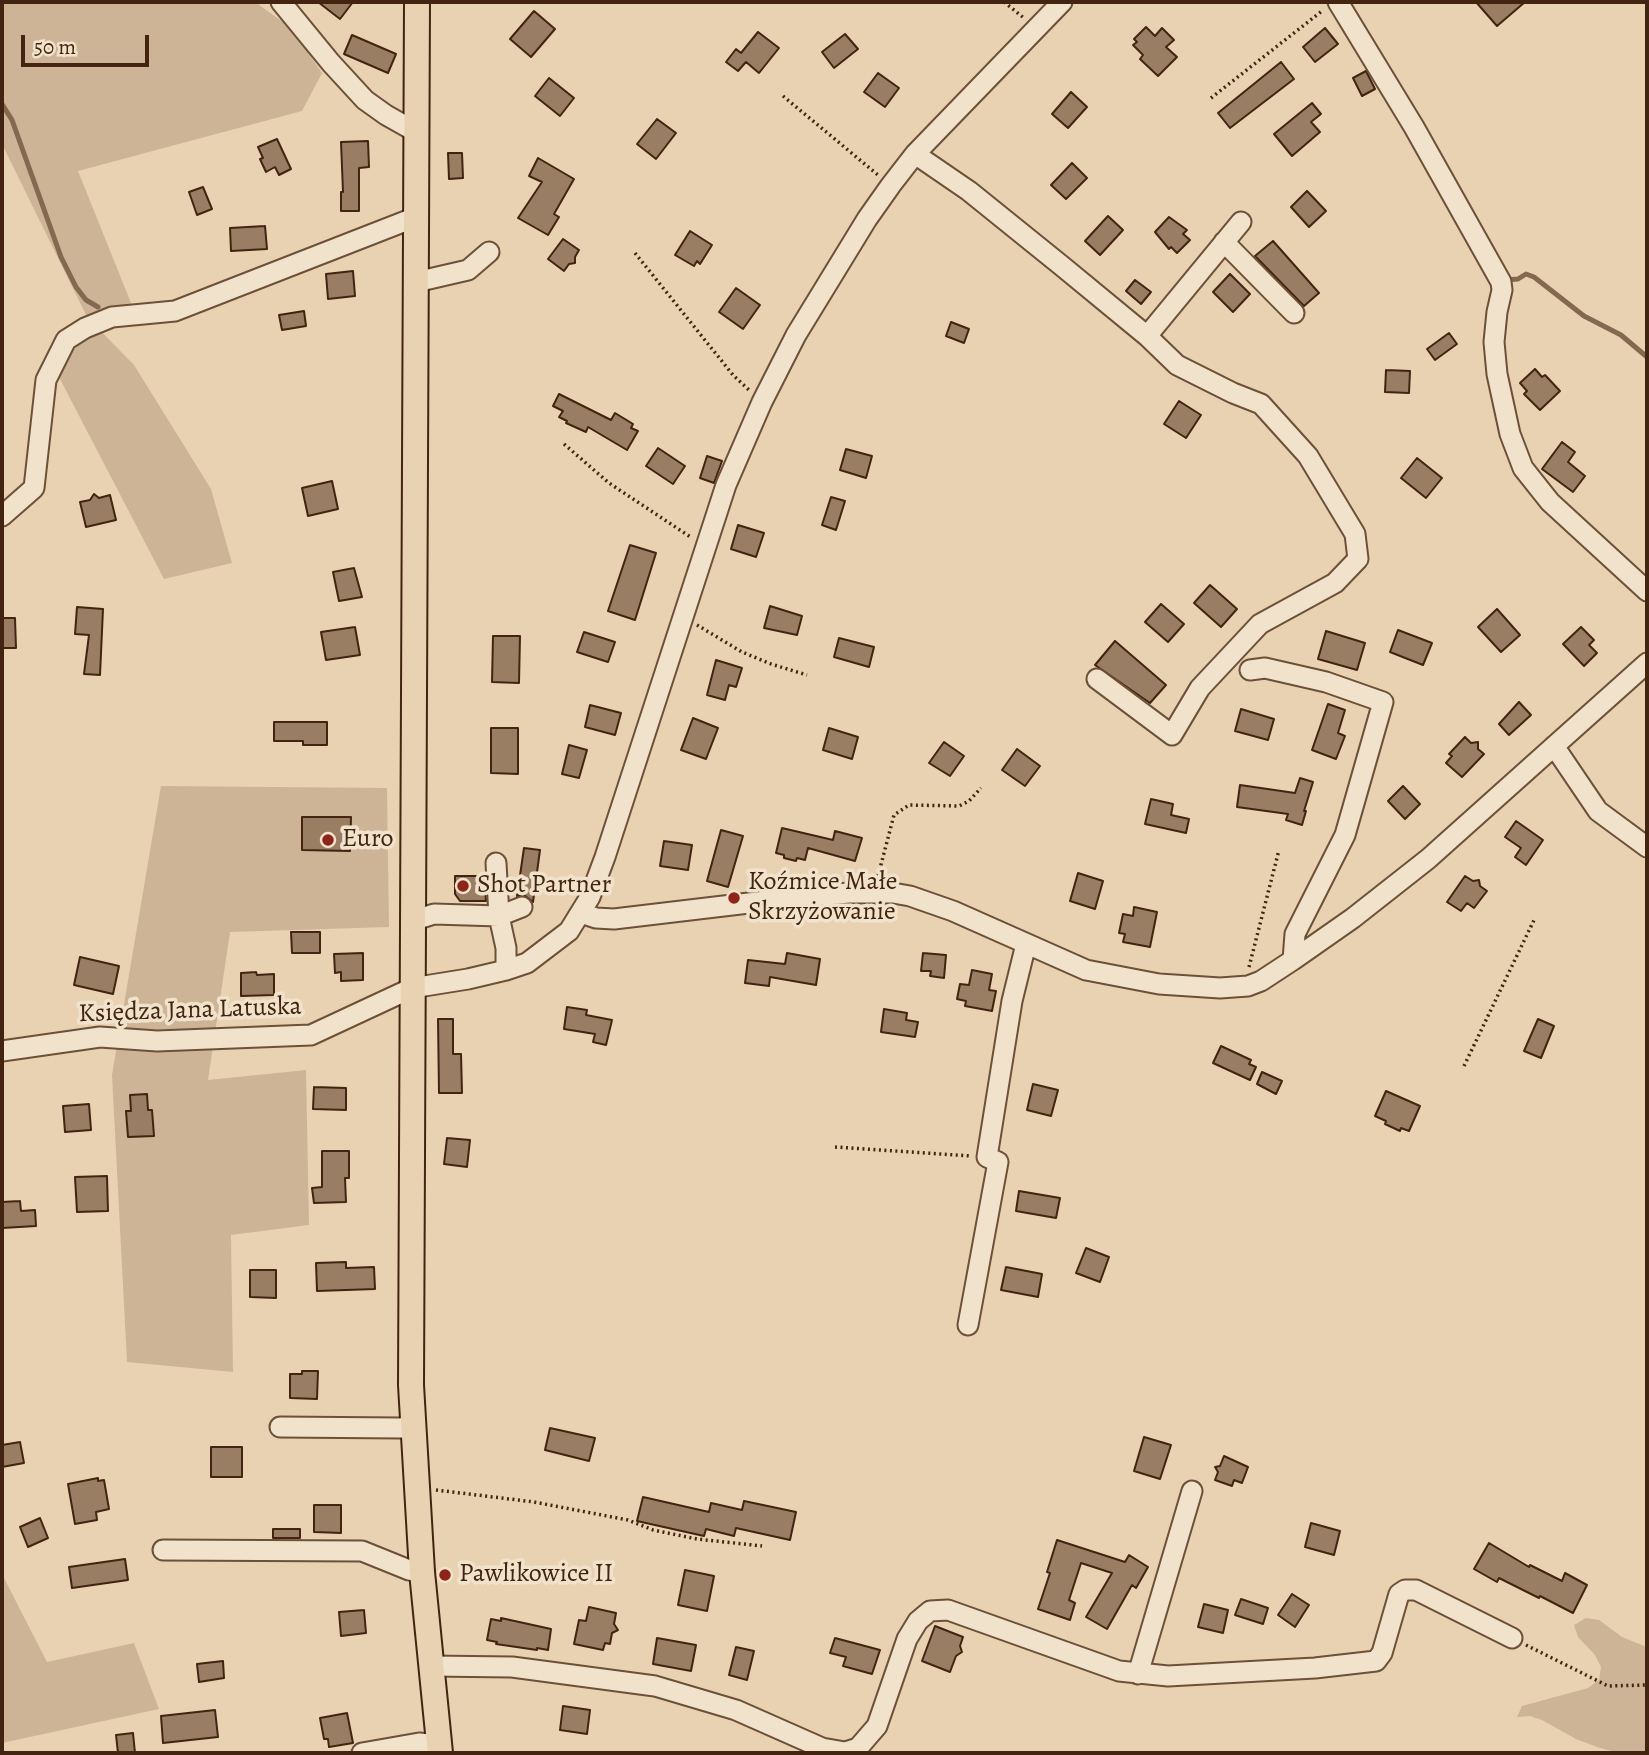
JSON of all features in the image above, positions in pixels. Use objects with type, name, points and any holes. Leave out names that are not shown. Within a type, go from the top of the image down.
[{"type":"main road","points":[[417,2],[411,1385],[422,1572],[440,1749]]},
{"type":"street","points":[[281,2],[365,100],[386,116],[418,133]]},
{"type":"street","name":"Księdza Jana Latuska","points":[[2,1051],[100,1037],[157,1041],[311,1035],[412,988],[506,970],[527,963],[569,931],[590,897],[605,857],[726,485],[762,402],[796,335],[867,219],[915,154],[1062,2]]},
{"type":"street","points":[[1331,6],[1414,127],[1501,282],[1494,342],[1497,374],[1510,434],[1523,468],[1550,502],[1647,591]]},
{"type":"street","points":[[915,154],[969,191],[1147,336],[1177,365],[1261,404],[1308,456],[1355,534],[1358,559],[1335,583],[1260,624],[1200,688],[1172,735],[1097,679]]},
{"type":"street","points":[[2,516],[34,488],[46,380],[66,340],[85,328],[112,317],[175,311],[416,217]]},
{"type":"street","points":[[1147,336],[1241,222]]},
{"type":"street","points":[[1224,242],[1294,313]]},
{"type":"street","points":[[416,282],[468,270],[489,252]]},
{"type":"street","points":[[581,913],[596,918],[614,919],[874,891],[910,896],[933,903],[1086,970],[1158,984],[1248,986],[1261,981],[1353,918],[1428,859],[1647,663]]},
{"type":"street","points":[[1250,670],[1265,668],[1326,682],[1384,702],[1345,835],[1295,934],[1293,960]]},
{"type":"street","points":[[1554,746],[1598,811],[1647,847]]},
{"type":"street","points":[[496,863],[506,970]]},
{"type":"street","points":[[412,921],[434,914],[499,916],[522,906]]},
{"type":"street","points":[[968,1325],[998,1162],[987,1157],[1012,1001],[1026,944]]},
{"type":"street","points":[[280,1427],[401,1428],[414,1425]]},
{"type":"street","points":[[1138,1674],[1192,1491]]},
{"type":"street","points":[[163,1550],[362,1551],[422,1572]]},
{"type":"street","points":[[430,1666],[512,1667],[655,1686],[736,1710],[822,1748],[845,1752],[858,1748],[877,1727],[907,1639],[918,1620],[930,1611],[948,1610],[1119,1671],[1168,1676],[1315,1668],[1376,1661],[1382,1653],[1399,1594],[1405,1590],[1416,1590],[1511,1638]]},
{"type":"street","points":[[362,1753],[419,1743],[440,1749]]},
{"type":"path","points":[[1004,2],[1037,29]]},
{"type":"path","points":[[1211,98],[1331,6]]},
{"type":"path","points":[[783,96],[891,185]]},
{"type":"path","points":[[635,253],[733,375],[762,402]]},
{"type":"path","points":[[564,444],[609,483],[706,546]]},
{"type":"path","points":[[684,617],[742,652],[807,675]]},
{"type":"path","points":[[874,891],[894,815],[909,805],[959,806],[969,801],[981,788]]},
{"type":"path","points":[[1248,986],[1249,966],[1279,850]]},
{"type":"path","points":[[1464,1066],[1535,918]]},
{"type":"path","points":[[835,1147],[987,1157]]},
{"type":"path","points":[[417,1488],[534,1502],[628,1520],[653,1530],[696,1539],[762,1546]]},
{"type":"path","points":[[1511,1638],[1608,1686],[1647,1685]]},
{"type":"shaded area","points":[[2,2],[255,2],[290,27],[322,73],[302,111],[78,171],[133,308],[88,318],[134,365],[211,489],[232,563],[164,579],[48,356],[87,317],[2,144]]},
{"type":"shaded area","points":[[161,786],[387,788],[389,927],[230,932],[208,1080],[306,1070],[309,1225],[231,1235],[233,1372],[127,1362],[112,1075]]},
{"type":"shaded area","points":[[2,1574],[47,1662],[134,1643],[159,1709],[2,1743]]},
{"type":"shaded area","points":[[1586,1618],[1599,1620],[1622,1637],[1647,1647],[1647,1753],[1619,1753],[1600,1748],[1576,1739],[1542,1720],[1530,1716],[1517,1717],[1522,1706],[1588,1688],[1599,1680],[1601,1667],[1595,1655],[1578,1637],[1574,1625]]},
{"type":"building","points":[[318,2],[353,2],[340,19]]},
{"type":"building","points":[[1476,2],[1525,2],[1497,26]]},
{"type":"building","points":[[534,11],[555,29],[531,57],[510,39]]},
{"type":"building","points":[[1146,27],[1155,36],[1162,28],[1174,40],[1166,47],[1177,57],[1158,76],[1140,59],[1143,55],[1133,45],[1137,42],[1134,39]]},
{"type":"building","points":[[1325,28],[1338,44],[1315,62],[1303,47]]},
{"type":"building","points":[[758,32],[779,48],[759,73],[746,62],[738,71],[726,62],[736,49],[741,53]]},
{"type":"building","points":[[845,34],[858,49],[834,68],[822,52]]},
{"type":"building","points":[[352,35],[396,54],[388,73],[344,54]]},
{"type":"building","points":[[1281,62],[1294,79],[1230,128],[1218,113]]},
{"type":"building","points":[[1366,71],[1375,89],[1362,96],[1353,78]]},
{"type":"building","points":[[878,73],[899,88],[885,107],[864,92]]},
{"type":"building","points":[[549,78],[574,98],[560,116],[535,96]]},
{"type":"building","points":[[1071,92],[1087,107],[1068,128],[1052,114]]},
{"type":"building","points":[[1312,103],[1321,114],[1311,122],[1320,132],[1292,156],[1274,134]]},
{"type":"building","points":[[657,119],[676,133],[656,159],[637,144]]},
{"type":"building","points":[[277,139],[291,169],[279,175],[275,167],[266,172],[258,147]]},
{"type":"building","points":[[368,141],[369,167],[359,168],[359,211],[341,211],[341,142]]},
{"type":"building","points":[[448,153],[462,153],[463,178],[449,179]]},
{"type":"building","points":[[538,158],[574,179],[554,214],[559,217],[548,235],[518,218],[542,182],[529,176]]},
{"type":"building","points":[[1072,163],[1087,178],[1066,199],[1051,185]]},
{"type":"building","points":[[203,187],[212,209],[197,215],[189,192]]},
{"type":"building","points":[[1307,191],[1326,211],[1309,227],[1291,207]]},
{"type":"building","points":[[1108,216],[1123,230],[1100,255],[1085,241]]},
{"type":"building","points":[[1169,217],[1187,230],[1183,234],[1190,240],[1177,253],[1171,247],[1169,249],[1155,232]]},
{"type":"building","points":[[265,226],[267,249],[231,251],[230,228]]},
{"type":"building","points":[[690,231],[712,245],[700,264],[697,261],[694,266],[675,255]]},
{"type":"building","points":[[563,239],[579,250],[575,263],[569,264],[564,271],[548,259]]},
{"type":"building","points":[[1273,241],[1319,293],[1304,306],[1255,256]]},
{"type":"building","points":[[353,271],[355,296],[328,299],[326,274]]},
{"type":"building","points":[[1230,274],[1250,294],[1233,312],[1213,292]]},
{"type":"building","points":[[1135,280],[1151,292],[1141,304],[1126,291]]},
{"type":"building","points":[[736,288],[760,305],[743,329],[719,312]]},
{"type":"building","points":[[304,311],[306,326],[282,330],[279,315]]},
{"type":"building","points":[[951,322],[969,329],[964,343],[946,336]]},
{"type":"building","points":[[1449,333],[1457,344],[1435,360],[1427,349]]},
{"type":"building","points":[[1535,369],[1542,377],[1545,375],[1560,391],[1540,410],[1524,394],[1527,391],[1520,383]]},
{"type":"building","points":[[1386,370],[1410,371],[1409,393],[1385,392]]},
{"type":"building","points":[[559,394],[611,420],[615,413],[633,424],[631,428],[638,431],[627,450],[588,427],[586,432],[566,423],[567,421],[559,417],[563,411],[553,406]]},
{"type":"building","points":[[1179,401],[1201,415],[1186,438],[1164,424]]},
{"type":"building","points":[[1562,442],[1575,452],[1568,462],[1585,476],[1573,492],[1542,469]]},
{"type":"building","points":[[658,448],[685,466],[673,484],[646,466]]},
{"type":"building","points":[[846,449],[872,456],[866,478],[840,470]]},
{"type":"building","points":[[707,456],[722,461],[714,483],[700,478]]},
{"type":"building","points":[[1417,458],[1442,478],[1426,498],[1401,478]]},
{"type":"building","points":[[332,481],[338,509],[308,516],[302,488]]},
{"type":"building","points":[[94,494],[99,498],[110,495],[116,520],[86,527],[80,502],[90,500]]},
{"type":"building","points":[[831,497],[845,501],[836,530],[822,525]]},
{"type":"building","points":[[738,525],[764,533],[756,557],[731,549]]},
{"type":"building","points":[[630,545],[656,553],[635,620],[608,611]]},
{"type":"building","points":[[354,568],[362,597],[339,601],[333,572]]},
{"type":"building","points":[[1210,585],[1237,609],[1221,627],[1194,603]]},
{"type":"building","points":[[1161,604],[1184,624],[1168,642],[1145,622]]},
{"type":"building","points":[[770,606],[802,616],[797,635],[764,628]]},
{"type":"building","points":[[77,607],[103,609],[100,675],[84,674],[89,635],[75,634]]},
{"type":"building","points":[[1497,609],[1520,635],[1501,652],[1478,627]]},
{"type":"building","points":[[2,618],[15,618],[16,648],[2,648]]},
{"type":"building","points":[[355,627],[360,655],[326,660],[321,632]]},
{"type":"building","points":[[1581,627],[1594,640],[1589,645],[1597,653],[1584,666],[1563,644]]},
{"type":"building","points":[[1398,630],[1432,643],[1423,665],[1390,652]]},
{"type":"building","points":[[1326,631],[1365,643],[1357,670],[1318,659]]},
{"type":"building","points":[[584,632],[615,642],[608,662],[577,652]]},
{"type":"building","points":[[493,636],[520,636],[519,683],[492,682]]},
{"type":"building","points":[[839,638],[874,647],[869,667],[834,657]]},
{"type":"building","points":[[1115,641],[1166,685],[1150,703],[1095,665]]},
{"type":"building","points":[[716,660],[742,668],[736,687],[729,685],[725,700],[707,695]]},
{"type":"building","points":[[1519,702],[1531,715],[1509,735],[1499,724]]},
{"type":"building","points":[[1328,704],[1345,710],[1338,733],[1345,736],[1336,759],[1312,750]]},
{"type":"building","points":[[590,705],[621,713],[615,735],[585,727]]},
{"type":"building","points":[[1241,709],[1274,719],[1268,740],[1235,731]]},
{"type":"building","points":[[693,718],[718,728],[706,759],[681,750]]},
{"type":"building","points":[[274,722],[327,722],[327,745],[303,745],[303,741],[274,741]]},
{"type":"building","points":[[491,728],[518,728],[518,774],[491,773]]},
{"type":"building","points":[[829,728],[858,737],[852,759],[823,750]]},
{"type":"building","points":[[1465,737],[1471,743],[1478,742],[1478,749],[1484,754],[1462,777],[1446,763],[1452,756],[1449,754]]},
{"type":"building","points":[[944,742],[964,756],[950,776],[929,763]]},
{"type":"building","points":[[569,745],[587,750],[579,778],[562,774]]},
{"type":"building","points":[[1017,749],[1040,766],[1025,786],[1002,770]]},
{"type":"building","points":[[1300,778],[1313,782],[1302,825],[1286,820],[1288,814],[1237,807],[1240,785],[1295,793]]},
{"type":"building","points":[[1403,786],[1420,804],[1405,819],[1388,801]]},
{"type":"building","points":[[1151,799],[1173,804],[1171,815],[1189,819],[1186,833],[1145,824]]},
{"type":"building","points":[[302,817],[351,817],[350,851],[302,850]]},
{"type":"building","points":[[1516,821],[1543,840],[1526,865],[1515,857],[1521,848],[1505,837]]},
{"type":"building","points":[[782,828],[833,840],[835,831],[862,838],[855,861],[808,848],[805,860],[797,858],[796,861],[776,853]]},
{"type":"building","points":[[721,830],[743,836],[728,887],[707,881]]},
{"type":"building","points":[[664,841],[692,845],[688,870],[660,866]]},
{"type":"building","points":[[524,848],[540,850],[533,902],[524,895],[517,896]]},
{"type":"building","points":[[1078,873],[1103,881],[1095,909],[1070,901]]},
{"type":"building","points":[[455,876],[484,876],[486,901],[460,901],[455,894]]},
{"type":"building","points":[[1465,876],[1473,881],[1479,880],[1480,886],[1487,891],[1474,908],[1467,903],[1461,911],[1447,902]]},
{"type":"building","points":[[1134,907],[1157,912],[1150,947],[1123,942],[1125,934],[1119,933],[1123,914],[1133,916]]},
{"type":"building","points":[[291,932],[320,932],[320,953],[292,953]]},
{"type":"building","points":[[363,953],[363,980],[341,981],[341,972],[335,973],[334,954]]},
{"type":"building","points":[[787,953],[820,959],[816,985],[770,977],[769,986],[745,983],[748,960],[785,964]]},
{"type":"building","points":[[923,953],[946,955],[944,978],[930,976],[931,971],[921,971]]},
{"type":"building","points":[[80,957],[119,966],[113,994],[74,985]]},
{"type":"building","points":[[972,970],[992,974],[989,990],[996,991],[992,1011],[965,1006],[966,1001],[957,999],[960,984],[969,985]]},
{"type":"building","points":[[256,972],[257,975],[274,974],[274,995],[241,996],[241,973]]},
{"type":"building","points":[[567,1007],[587,1010],[586,1015],[612,1020],[606,1045],[593,1042],[595,1034],[564,1029]]},
{"type":"building","points":[[884,1009],[907,1013],[906,1020],[918,1022],[915,1037],[881,1032]]},
{"type":"building","points":[[438,1019],[453,1019],[453,1054],[461,1054],[462,1093],[439,1093]]},
{"type":"building","points":[[1538,1019],[1554,1026],[1541,1058],[1524,1051]]},
{"type":"building","points":[[1221,1046],[1251,1060],[1249,1064],[1256,1067],[1250,1080],[1213,1063]]},
{"type":"building","points":[[1262,1072],[1282,1081],[1276,1094],[1257,1084]]},
{"type":"building","points":[[1033,1084],[1058,1090],[1051,1116],[1027,1110]]},
{"type":"building","points":[[314,1087],[346,1088],[346,1110],[313,1109]]},
{"type":"building","points":[[1386,1091],[1420,1106],[1409,1131],[1401,1128],[1400,1131],[1375,1116]]},
{"type":"building","points":[[147,1094],[148,1110],[152,1110],[154,1136],[128,1137],[126,1111],[131,1111],[130,1095]]},
{"type":"building","points":[[89,1104],[91,1130],[65,1132],[63,1106]]},
{"type":"building","points":[[447,1138],[470,1140],[467,1167],[444,1164]]},
{"type":"building","points":[[322,1151],[349,1151],[349,1178],[345,1178],[346,1202],[314,1203],[312,1188],[322,1187]]},
{"type":"building","points":[[107,1176],[108,1211],[77,1212],[75,1177]]},
{"type":"building","points":[[1019,1191],[1060,1198],[1056,1218],[1016,1211]]},
{"type":"building","points":[[20,1201],[21,1211],[35,1210],[36,1226],[2,1228],[2,1202]]},
{"type":"building","points":[[1086,1248],[1109,1257],[1100,1282],[1076,1273]]},
{"type":"building","points":[[346,1262],[346,1268],[374,1267],[375,1289],[317,1291],[316,1263]]},
{"type":"building","points":[[1006,1267],[1042,1274],[1038,1297],[1001,1290]]},
{"type":"building","points":[[250,1270],[276,1270],[276,1298],[250,1297]]},
{"type":"building","points":[[302,1371],[318,1371],[317,1399],[290,1398],[290,1374],[302,1374]]},
{"type":"building","points":[[550,1428],[595,1438],[589,1461],[545,1450]]},
{"type":"building","points":[[1144,1437],[1171,1445],[1160,1479],[1134,1471]]},
{"type":"building","points":[[20,1442],[24,1463],[2,1467],[2,1445]]},
{"type":"building","points":[[211,1447],[242,1447],[242,1477],[211,1477]]},
{"type":"building","points":[[1224,1456],[1248,1467],[1242,1483],[1234,1480],[1232,1486],[1215,1480],[1218,1472],[1215,1467],[1220,1466]]},
{"type":"building","points":[[98,1478],[98,1481],[104,1480],[109,1509],[96,1512],[97,1520],[75,1524],[68,1484]]},
{"type":"building","points":[[643,1497],[709,1512],[711,1503],[742,1510],[744,1501],[796,1512],[790,1540],[736,1528],[734,1536],[706,1529],[704,1536],[637,1521]]},
{"type":"building","points":[[314,1505],[341,1505],[341,1533],[314,1532]]},
{"type":"building","points":[[40,1518],[48,1538],[28,1547],[20,1527]]},
{"type":"building","points":[[1311,1523],[1340,1531],[1334,1555],[1305,1547]]},
{"type":"building","points":[[273,1529],[300,1529],[300,1538],[273,1538]]},
{"type":"building","points":[[1057,1540],[1125,1562],[1129,1555],[1148,1567],[1136,1588],[1132,1585],[1107,1629],[1086,1617],[1112,1573],[1081,1563],[1069,1600],[1075,1603],[1070,1620],[1038,1609]]},
{"type":"building","points":[[1489,1543],[1529,1567],[1530,1565],[1562,1581],[1565,1573],[1587,1585],[1573,1613],[1499,1578],[1497,1582],[1474,1569]]},
{"type":"building","points":[[125,1559],[128,1580],[72,1588],[69,1567]]},
{"type":"building","points":[[685,1570],[714,1576],[707,1611],[678,1605]]},
{"type":"building","points":[[1292,1594],[1309,1605],[1295,1627],[1278,1615]]},
{"type":"building","points":[[1241,1599],[1268,1608],[1263,1624],[1235,1615]]},
{"type":"building","points":[[1204,1604],[1228,1610],[1223,1633],[1198,1627]]},
{"type":"building","points":[[589,1607],[616,1613],[614,1624],[618,1630],[612,1633],[610,1644],[605,1643],[603,1650],[574,1644],[579,1620],[586,1621]]},
{"type":"building","points":[[364,1610],[366,1633],[341,1636],[339,1612]]},
{"type":"building","points":[[501,1618],[551,1629],[548,1650],[496,1644],[497,1642],[487,1640],[491,1619],[501,1621]]},
{"type":"building","points":[[935,1626],[963,1637],[960,1646],[962,1652],[956,1656],[950,1672],[922,1661]]},
{"type":"building","points":[[657,1638],[696,1645],[691,1671],[653,1664]]},
{"type":"building","points":[[835,1638],[880,1650],[872,1674],[843,1666],[846,1657],[830,1653]]},
{"type":"building","points":[[736,1647],[754,1651],[747,1680],[729,1675]]},
{"type":"building","points":[[223,1661],[224,1678],[199,1682],[197,1664]]},
{"type":"building","points":[[563,1706],[590,1710],[587,1734],[560,1730]]},
{"type":"building","points":[[215,1710],[218,1737],[163,1743],[161,1716]]},
{"type":"building","points":[[347,1713],[353,1743],[329,1747],[328,1739],[324,1739],[320,1718]]},
{"type":"building","points":[[133,1733],[135,1753],[118,1753],[116,1735]]},
{"type":"waterway","points":[[2,104],[12,120],[61,257],[76,287],[86,300],[98,307]]},
{"type":"waterway","points":[[1505,280],[1518,279],[1526,274],[1534,277],[1584,316],[1621,335],[1647,357]]},
{"type":"place","name":"Euro","points":[[328,840]]},
{"type":"place","name":"Shot Partner","points":[[463,886]]},
{"type":"place","name":"Koźmice Małe Skrzyżowanie","points":[[734,898]]},
{"type":"place","name":"Pawlikowice II","points":[[445,1575]]}]
